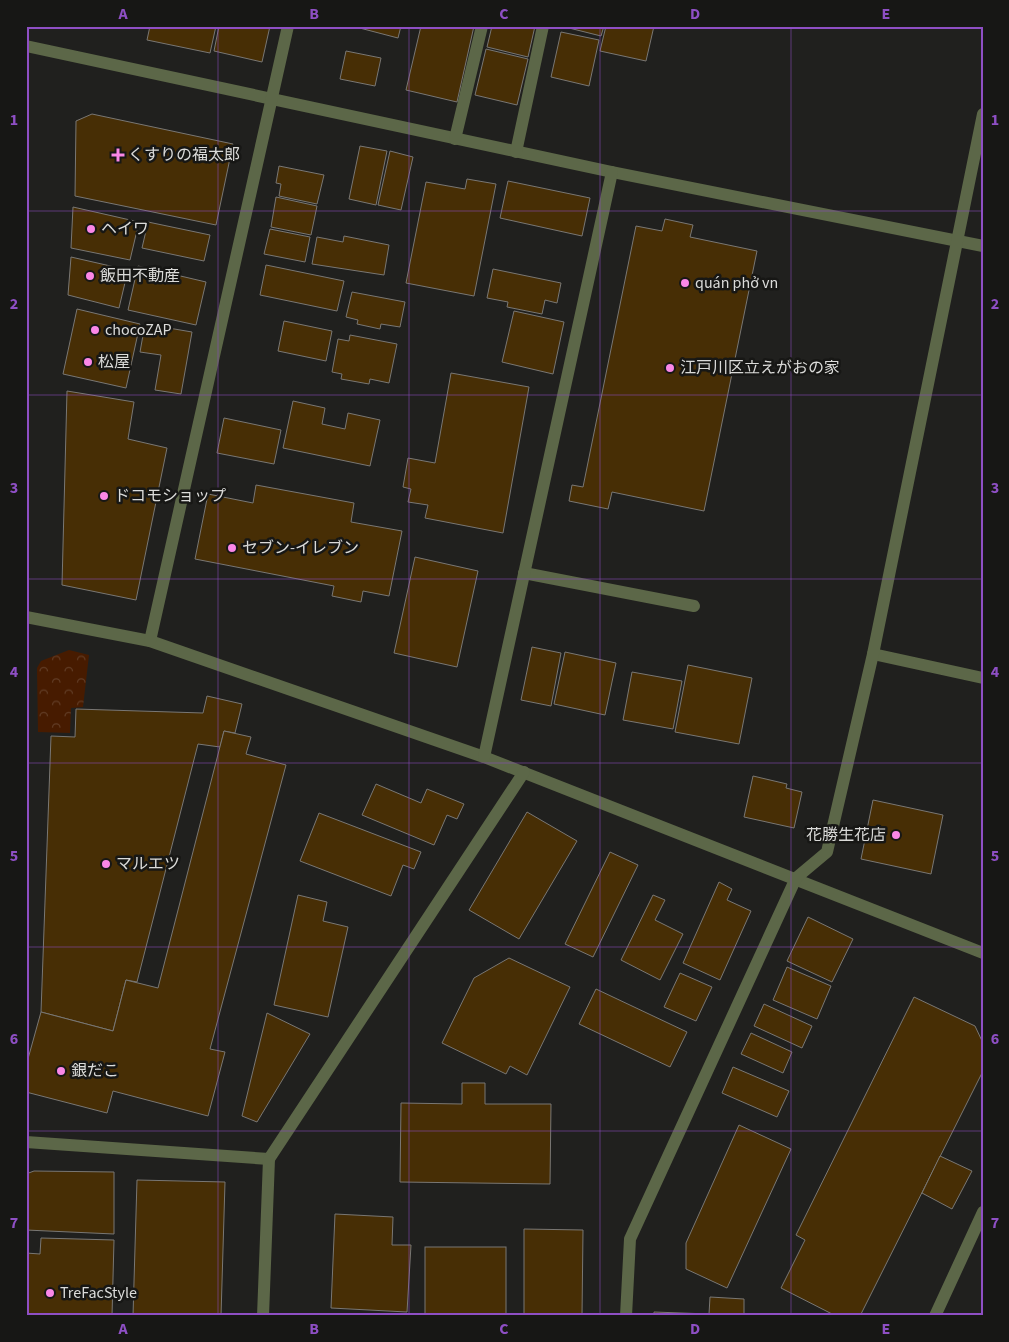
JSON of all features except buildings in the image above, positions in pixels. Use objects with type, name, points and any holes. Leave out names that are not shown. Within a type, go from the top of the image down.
[{"type":"street","points":[[150,641],[288,26]]},
{"type":"street","points":[[455,139],[482,26]]},
{"type":"street","points":[[516,152],[543,26]]},
{"type":"street","points":[[26,46],[271,101],[612,172],[983,246]]},
{"type":"street","points":[[626,1316],[630,1239],[796,878],[827,852],[873,654],[983,114]]},
{"type":"street","points":[[484,758],[612,172]]},
{"type":"street","points":[[524,573],[694,606]]},
{"type":"street","points":[[26,617],[150,641],[524,772],[983,953]]},
{"type":"street","points":[[873,654],[983,678]]},
{"type":"street","points":[[263,1316],[269,1159],[524,772]]},
{"type":"street","points":[[26,1142],[269,1159]]},
{"type":"street","points":[[935,1316],[983,1212]]},
{"type":"green space","points":[[69,650],[89,655],[83,707],[71,708],[70,733],[38,732],[37,668],[41,661]]},
{"type":"place","name":"くすりの福太郎","points":[[118,155]]},
{"type":"place","name":"ヘイワ","points":[[91,229]]},
{"type":"place","name":"飯田不動産","points":[[90,276]]},
{"type":"place","name":"quán phở vn","points":[[685,283]]},
{"type":"place","name":"chocoZAP","points":[[95,330]]},
{"type":"place","name":"松屋","points":[[88,362]]},
{"type":"place","name":"江戸川区立えがおの家","points":[[670,368]]},
{"type":"place","name":"ドコモショップ","points":[[104,496]]},
{"type":"place","name":"セブン-イレブン","points":[[232,548]]},
{"type":"place","name":"花勝生花店","points":[[896,835]]},
{"type":"place","name":"マルエツ","points":[[106,864]]},
{"type":"place","name":"銀だこ","points":[[61,1071]]},
{"type":"place","name":"TreFacStyle","points":[[50,1293]]}]
